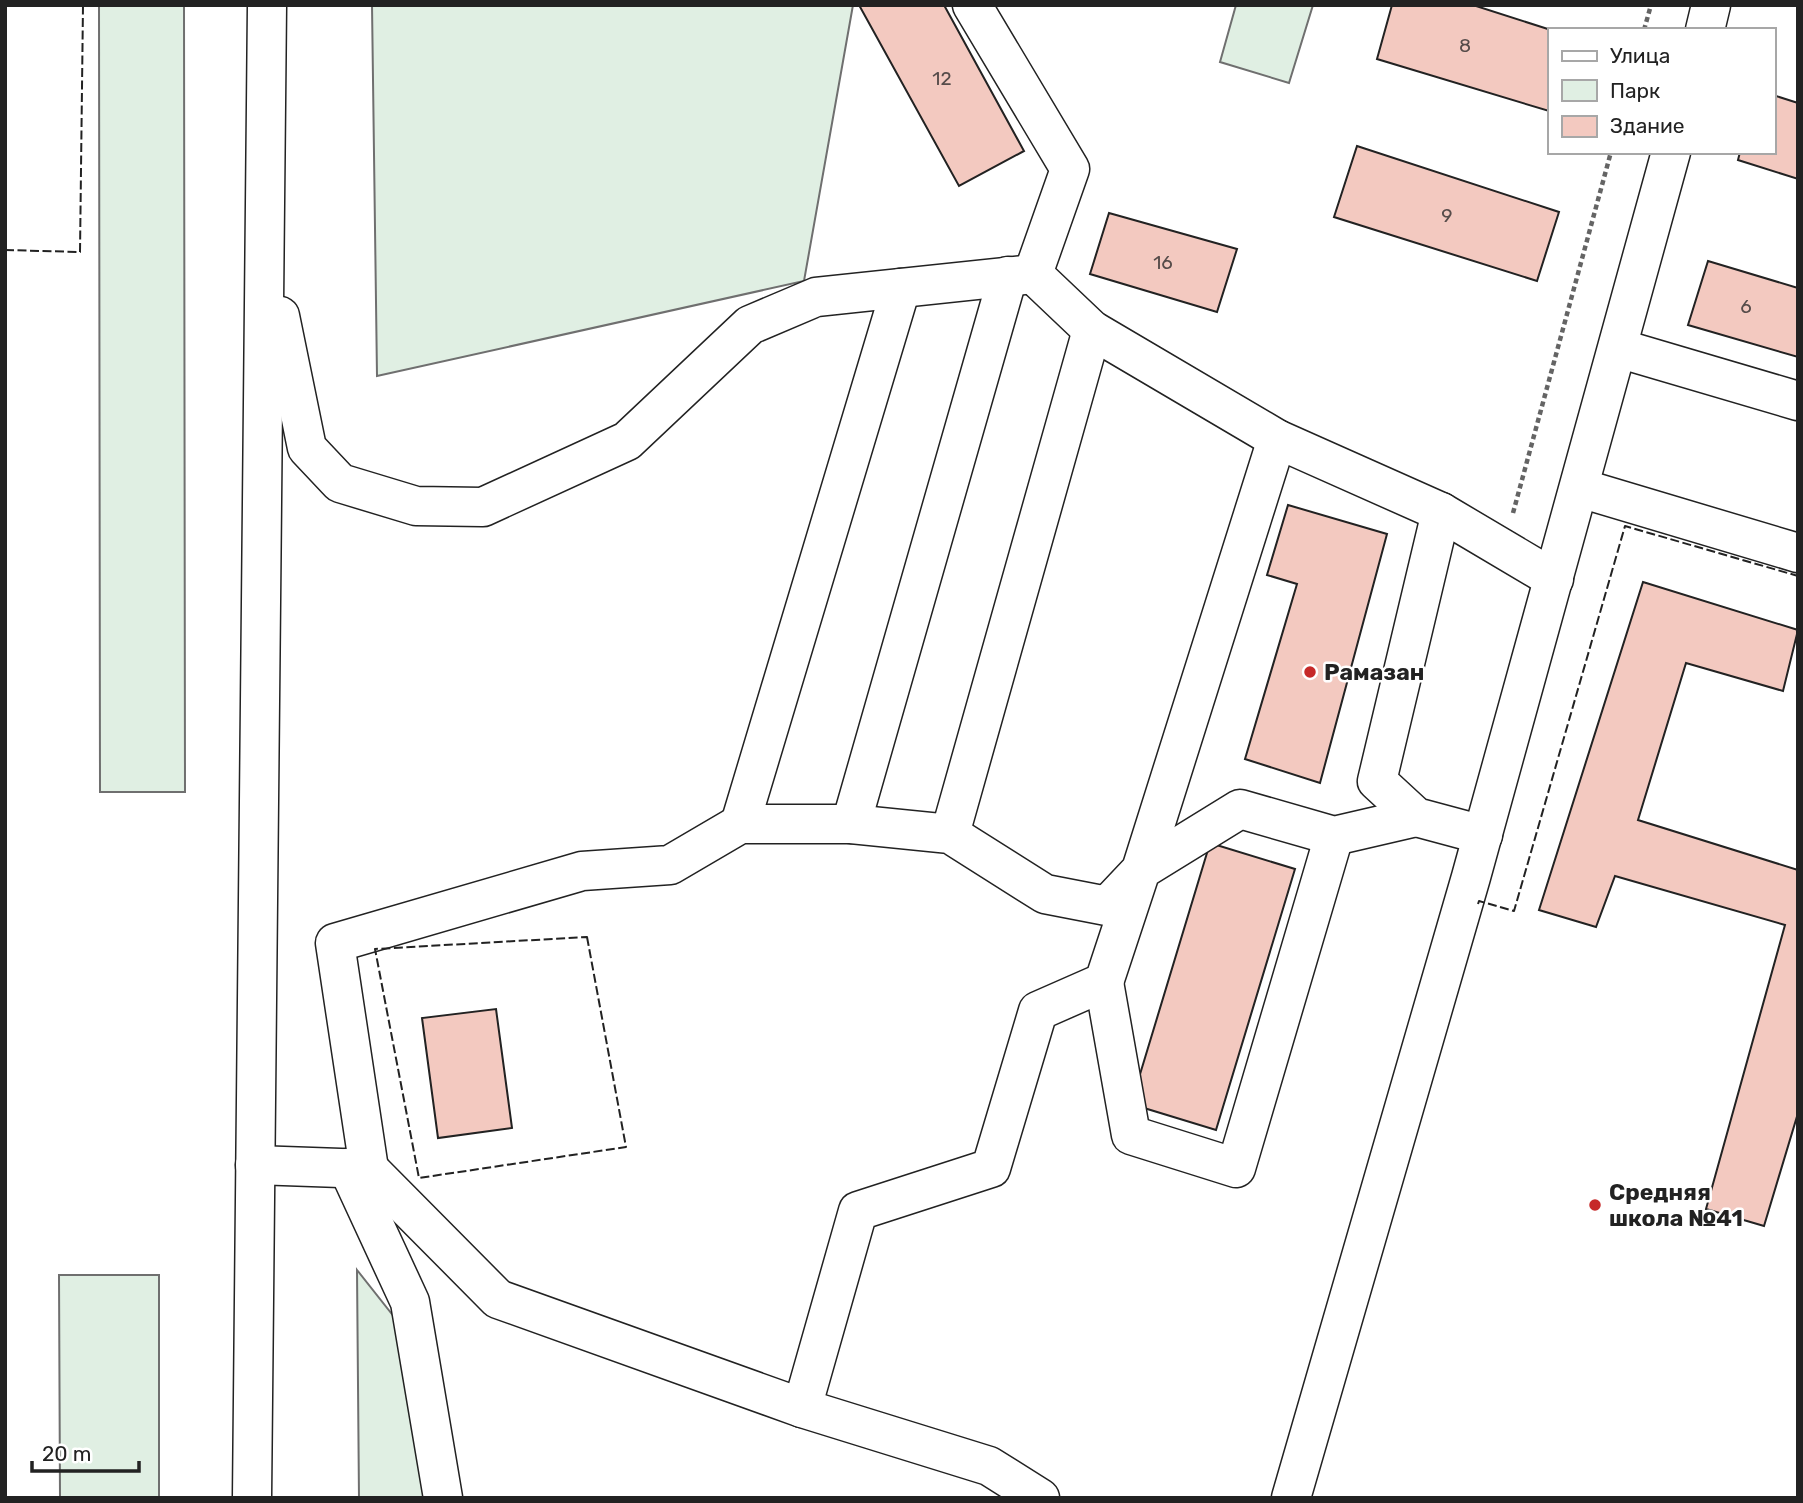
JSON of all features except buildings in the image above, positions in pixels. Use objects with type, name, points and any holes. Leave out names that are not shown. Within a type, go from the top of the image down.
[{"type":"street","points":[[252,1498],[267,5]]},
{"type":"street","points":[[851,824],[1020,275],[1070,169],[972,5]]},
{"type":"street","points":[[1291,1498],[1483,835],[1670,154]]},
{"type":"street","points":[[264,234],[307,448],[340,483],[416,506],[483,507],[627,441],[750,325],[816,297],[1020,275],[1092,330],[1277,439],[1441,512],[1555,579]]},
{"type":"street","points":[[740,824],[901,288]]},
{"type":"street","points":[[950,834],[1092,330]]},
{"type":"street","points":[[1618,348],[1798,401]]},
{"type":"street","points":[[1277,439],[1104,982],[1131,1135],[1236,1168],[1334,836]]},
{"type":"street","points":[[1580,488],[1798,553]]},
{"type":"street","points":[[1441,512],[1377,781],[1416,817],[1483,835]]},
{"type":"street","points":[[443,1498],[410,1303],[359,1169],[335,943],[582,871],[670,865],[740,824],[851,824],[950,834],[1045,894],[1107,906],[1141,870],[1240,809],[1334,836],[1416,817]]},
{"type":"street","points":[[802,1408],[858,1211],[991,1168],[1038,1011],[1104,982]]},
{"type":"street","points":[[255,1165],[359,1169],[498,1299],[802,1408],[989,1466],[1040,1498]]},
{"type":"path","points":[[1645,28],[1651,5]]},
{"type":"path","points":[[1503,548],[1610,154]]},
{"type":"green space","points":[[99,5],[184,5],[185,792],[100,792]]},
{"type":"green space","points":[[372,5],[853,5],[804,281],[377,376]]},
{"type":"green space","points":[[1236,5],[1313,5],[1289,83],[1220,62]]},
{"type":"green space","points":[[357,1270],[440,1375],[441,1498],[359,1498]]},
{"type":"green space","points":[[59,1275],[159,1275],[159,1498],[60,1498]]},
{"type":"fence","points":[[5,250],[80,252],[83,5]]},
{"type":"fence","points":[[1478,904],[1479,901],[1514,911],[1625,526],[1798,576]]},
{"type":"fence","points":[[587,937],[626,1147],[419,1178],[375,949],[587,937]]},
{"type":"place","name":"Рамазан","points":[[1310,672]]},
{"type":"place","name":"Средняя школа №41","points":[[1595,1205]]}]
